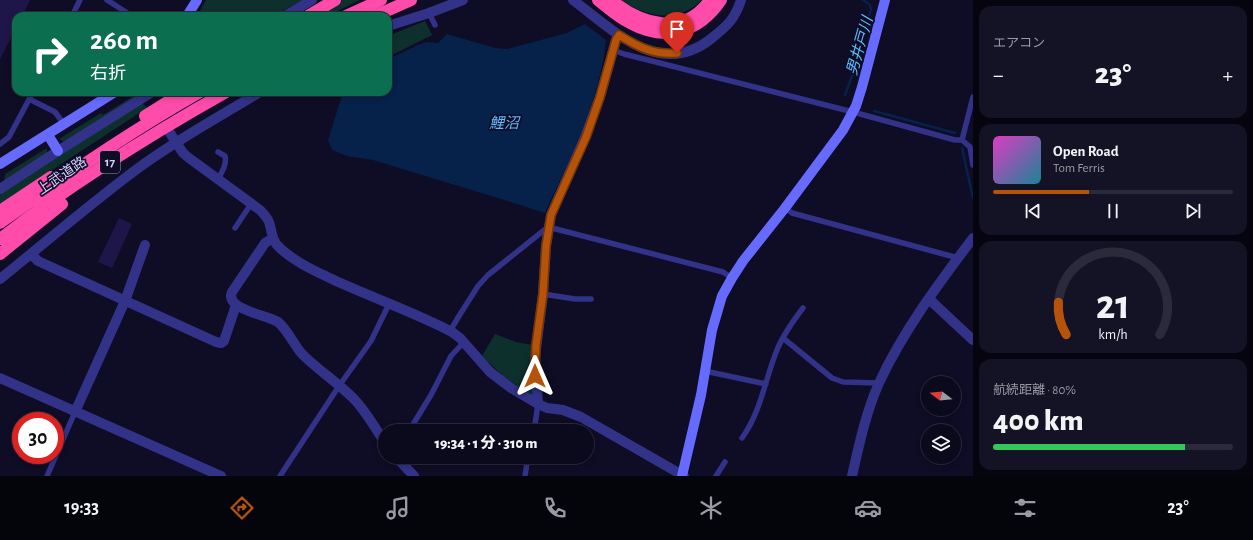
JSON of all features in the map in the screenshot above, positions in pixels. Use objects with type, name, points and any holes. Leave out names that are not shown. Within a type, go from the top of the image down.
[{"type":"highway","points":[[315,12],[335,0]]},
{"type":"highway","points":[[355,12],[381,0]]},
{"type":"highway","points":[[384,12],[412,0]]},
{"type":"highway","points":[[598,0],[631,24],[661,33],[681,31],[700,23],[712,13],[721,0]]},
{"type":"highway","points":[[611,0],[640,18],[660,24],[688,18],[703,8],[710,0]]},
{"type":"highway","points":[[0,210],[177,96]]},
{"type":"highway","name":"上武道路","points":[[0,223],[54,184],[123,139],[193,96]]},
{"type":"highway","name":"上武道路","points":[[0,238],[76,184],[113,160],[160,130],[219,96]]},
{"type":"highway","points":[[54,184],[83,156],[123,139]]},
{"type":"highway","points":[[0,254],[50,212],[86,186],[113,160]]},
{"type":"street","points":[[188,12],[196,0]]},
{"type":"street","points":[[292,12],[312,0]]},
{"type":"street","points":[[392,25],[463,0]]},
{"type":"street","points":[[573,0],[636,46],[656,53],[669,54],[686,52],[703,45],[730,22],[738,11],[741,0]]},
{"type":"street","points":[[170,133],[188,158],[253,203],[266,216],[273,238],[277,245],[295,259],[307,266],[450,331],[464,342],[485,367],[511,388],[547,408],[564,410],[581,417],[682,476],[717,312],[722,296],[732,278],[757,242],[786,208],[834,144],[853,112],[869,64],[885,0]]},
{"type":"street","points":[[538,404],[534,364],[543,294],[548,227],[551,215],[586,137],[598,104],[613,50],[619,35]]},
{"type":"street","points":[[0,164],[109,96]]},
{"type":"street","points":[[0,189],[145,96]]},
{"type":"street","points":[[150,96],[152,105]]},
{"type":"street","points":[[0,279],[137,169],[176,143],[253,96]]},
{"type":"street","points":[[48,135],[58,151]]},
{"type":"street","points":[[273,238],[265,243],[232,292],[231,298],[236,306],[277,322],[303,354],[354,398],[378,432]]},
{"type":"street","points":[[852,476],[865,425],[879,384],[898,346],[929,299],[973,238]]},
{"type":"street","points":[[75,412],[125,301],[145,245]]},
{"type":"street","points":[[31,254],[38,261],[216,342],[221,343],[224,341],[236,306]]},
{"type":"street","points":[[929,299],[973,340]]},
{"type":"street","points":[[0,378],[221,476]]},
{"type":"street","points":[[403,464],[414,476]]},
{"type":"lane","points":[[74,12],[80,0]]},
{"type":"lane","points":[[107,0],[126,12]]},
{"type":"lane","points":[[429,13],[435,25]]},
{"type":"lane","points":[[613,50],[955,140],[962,140],[970,147],[973,165]]},
{"type":"lane","points":[[0,144],[9,137],[31,96]]},
{"type":"lane","points":[[962,140],[973,97]]},
{"type":"lane","points":[[29,99],[54,110],[64,124]]},
{"type":"lane","points":[[218,152],[225,156],[226,160],[218,179]]},
{"type":"lane","points":[[235,228],[253,203]]},
{"type":"lane","points":[[786,208],[792,213],[958,258]]},
{"type":"lane","points":[[450,331],[478,286],[488,275],[548,227],[723,272],[732,278]]},
{"type":"lane","points":[[543,294],[575,299],[590,299]]},
{"type":"lane","points":[[280,476],[339,386],[371,341],[389,304]]},
{"type":"lane","points":[[742,438],[751,426],[778,349],[802,308]]},
{"type":"lane","points":[[784,338],[832,378],[838,381],[879,384]]},
{"type":"lane","points":[[413,424],[428,401],[451,356],[464,342]]},
{"type":"lane","points":[[705,370],[766,384]]},
{"type":"lane","points":[[535,424],[538,404]]},
{"type":"lane","points":[[47,476],[75,412]]},
{"type":"lane","points":[[716,476],[725,462]]},
{"type":"lane","points":[[525,476],[527,464]]},
{"type":"green space","points":[[206,0],[303,0],[280,12],[199,12]]},
{"type":"green space","points":[[342,0],[360,0],[335,12],[322,12]]},
{"type":"green space","points":[[622,0],[702,0],[683,12],[673,15],[662,15],[642,11]]},
{"type":"green space","points":[[425,21],[432,35],[394,54],[392,53],[392,34]]},
{"type":"green space","points":[[132,97],[135,98],[64,142],[59,139],[101,113],[103,115]]},
{"type":"green space","points":[[141,104],[147,108],[0,204],[0,193]]},
{"type":"green space","points":[[47,148],[47,154],[4,181],[5,174]]},
{"type":"green space","points":[[495,334],[516,342],[533,345],[534,394],[532,396],[503,376],[482,356]]},
{"type":"water","name":"鯉沼","points":[[585,24],[606,40],[603,63],[591,107],[574,150],[545,213],[373,160],[347,156],[332,150],[328,140],[342,96],[392,96],[392,55],[395,56],[427,42],[438,43],[447,34],[495,48],[507,49],[567,33]]},
{"type":"building","points":[[0,0],[30,0],[24,12],[12,12],[12,36],[0,59]]},
{"type":"building","points":[[119,218],[132,224],[112,268],[98,262]]},
{"type":"waterway","name":"男井戸川","points":[[845,95],[857,63],[871,8],[869,4],[863,0]]},
{"type":"waterway","name":"男井戸川","points":[[874,111],[955,133]]},
{"type":"waterway","name":"男井戸川","points":[[962,148],[973,198]]},
{"type":"route","points":[[535,376],[534,364],[543,294],[548,227],[551,215],[586,137],[600,97],[616,40],[619,35],[636,46],[656,53],[677,53]]}]
